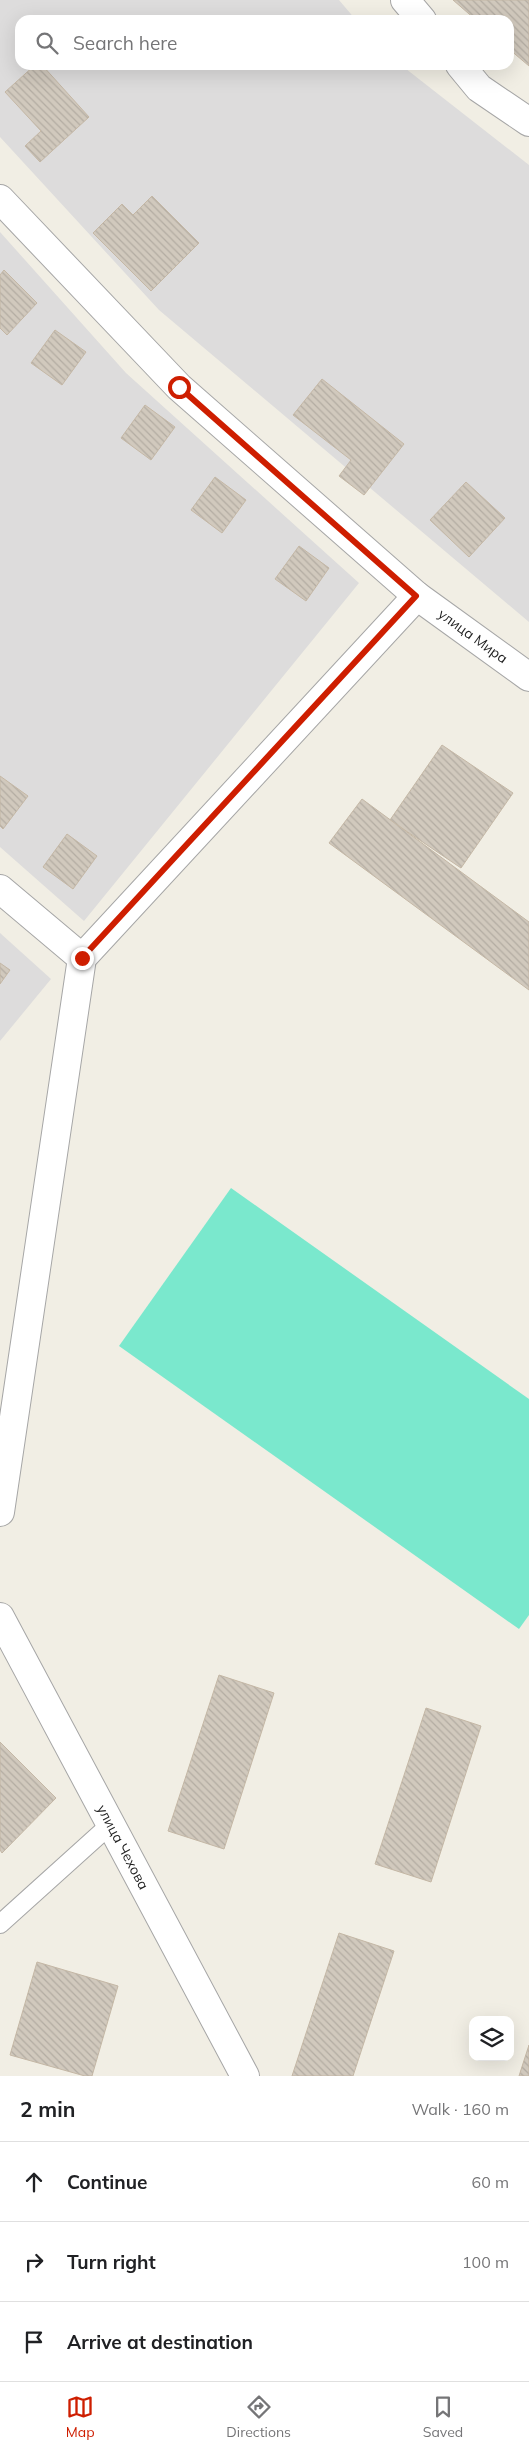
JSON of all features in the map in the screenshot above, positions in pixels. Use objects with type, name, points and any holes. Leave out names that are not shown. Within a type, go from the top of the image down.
[{"type":"street","points":[[405,0],[418,15]]},
{"type":"street","points":[[464,70],[479,88],[529,122]]},
{"type":"street","name":"улица Мира","points":[[0,199],[179,387],[416,596],[529,677]]},
{"type":"street","points":[[0,1512],[82,958],[416,596]]},
{"type":"street","points":[[0,889],[82,958]]},
{"type":"street","name":"улица Чехова","points":[[0,1617],[246,2076]]},
{"type":"lane","points":[[0,1924],[111,1824]]},
{"type":"shaded area","points":[[0,0],[339,0],[352,15],[15,15],[15,70],[407,70],[529,165],[529,622],[159,310],[0,137]]},
{"type":"shaded area","points":[[0,232],[126,373],[359,583],[84,921],[0,847]]},
{"type":"shaded area","points":[[0,933],[51,979],[0,1041]]},
{"type":"green space","points":[[231,1188],[529,1399],[529,1615],[519,1629],[119,1346]]},
{"type":"building","points":[[453,0],[529,0],[529,66],[514,53],[514,15],[470,15]]},
{"type":"building","points":[[29,70],[47,70],[89,117],[40,162],[25,146],[41,131],[5,92]]},
{"type":"building","points":[[152,196],[199,243],[151,291],[93,233],[122,204],[133,215]]},
{"type":"building","points":[[4,270],[37,303],[7,335],[0,328],[0,275]]},
{"type":"building","points":[[55,330],[86,352],[62,385],[31,363]]},
{"type":"building","points":[[322,379],[404,444],[364,495],[339,476],[351,460],[293,415]]},
{"type":"building","points":[[145,405],[175,427],[151,460],[121,438]]},
{"type":"building","points":[[215,477],[246,500],[222,533],[191,510]]},
{"type":"building","points":[[466,482],[505,518],[469,557],[430,520]]},
{"type":"building","points":[[299,546],[329,568],[306,601],[275,579]]},
{"type":"building","points":[[442,745],[513,793],[461,868],[390,820]]},
{"type":"building","points":[[0,776],[28,796],[3,829],[0,826]]},
{"type":"building","points":[[362,799],[529,922],[529,990],[329,843]]},
{"type":"building","points":[[67,834],[97,856],[73,889],[43,867]]},
{"type":"building","points":[[0,963],[10,970],[0,984]]},
{"type":"building","points":[[219,1675],[274,1693],[224,1849],[168,1831]]},
{"type":"building","points":[[426,1708],[481,1726],[431,1882],[375,1864]]},
{"type":"building","points":[[0,1742],[56,1798],[2,1853],[0,1850]]},
{"type":"building","points":[[339,1933],[394,1951],[353,2076],[292,2076]]},
{"type":"building","points":[[37,1962],[118,1986],[92,2076],[85,2076],[10,2055]]},
{"type":"building","points":[[529,2045],[529,2076],[519,2076]]},
{"type":"route","points":[[82,958],[416,596],[179,387]]}]
